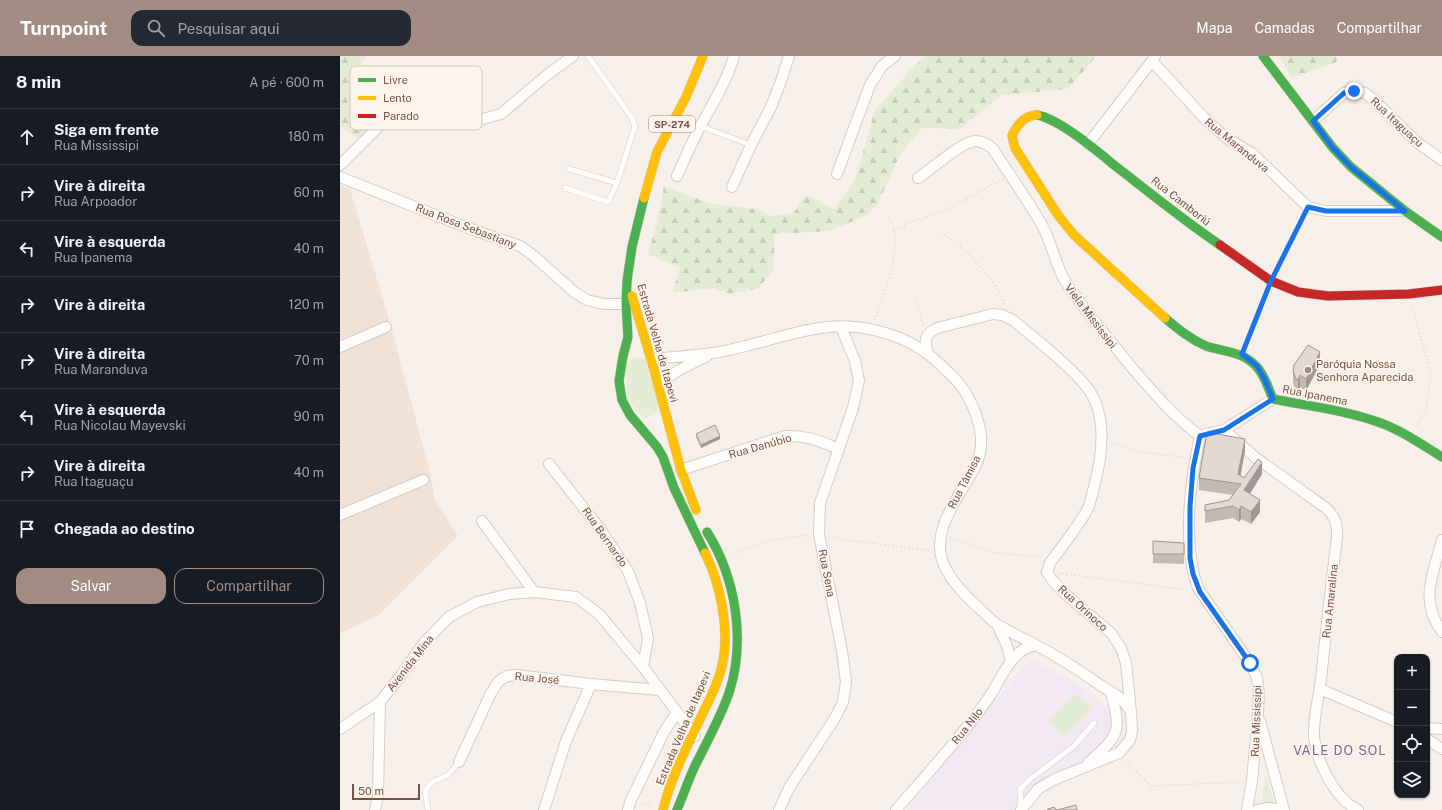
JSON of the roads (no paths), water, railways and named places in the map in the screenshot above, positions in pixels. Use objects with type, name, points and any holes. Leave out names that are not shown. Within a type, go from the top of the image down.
[{"type":"main road","name":"SP-274","points":[[627,281],[639,215],[657,152],[686,97],[703,56]]},
{"type":"main road","points":[[1263,56],[1333,148],[1351,167],[1405,211],[1442,237]]},
{"type":"main road","name":"Rua Camboriú","points":[[1058,215],[1020,157],[1015,148],[1012,136],[1016,126],[1026,118],[1035,115],[1046,117],[1088,144],[1200,231],[1271,281],[1298,292],[1328,296],[1409,294],[1442,290]]},
{"type":"main road","name":"Rua Ipanema","points":[[1058,215],[1074,235],[1182,333],[1196,341],[1212,347],[1242,354],[1257,366],[1273,399],[1354,414],[1379,422],[1410,437],[1442,457]]},
{"type":"main road","name":"Estrada Velha de Itapevi","points":[[627,281],[626,304],[628,337],[621,364],[619,381],[622,400],[637,424],[657,447],[663,457],[674,488],[708,560],[721,600],[725,623],[725,646],[722,666],[715,688],[673,780],[663,810]]},
{"type":"main road","name":"Estrada Velha de Itapevi","points":[[627,281],[651,358],[681,470],[693,506],[721,558],[733,596],[736,620],[734,670],[730,692],[677,810]]},
{"type":"main road","points":[[641,354],[651,358]]},
{"type":"main road","points":[[621,364],[631,355]]},
{"type":"main road","points":[[658,421],[665,411]]},
{"type":"main road","points":[[637,424],[650,426]]},
{"type":"street","points":[[482,119],[501,114],[547,75],[573,56]]},
{"type":"street","points":[[677,176],[700,126],[731,67],[734,56]]},
{"type":"street","points":[[732,187],[751,145],[771,107],[789,56]]},
{"type":"street","points":[[837,174],[870,85],[882,66],[895,56]]},
{"type":"street","points":[[1088,144],[1154,59]]},
{"type":"street","name":"Rua Maranduva","points":[[1154,59],[1206,120],[1229,140],[1252,153],[1308,207],[1326,211],[1405,211]]},
{"type":"street","name":"Rua Itaguaçu","points":[[1313,121],[1344,93],[1354,91],[1365,93],[1418,143],[1442,160]]},
{"type":"street","points":[[340,165],[375,130]]},
{"type":"street","name":"Viela Mississipi","points":[[918,178],[965,144],[975,141],[984,142],[993,149],[1042,225],[1049,239],[1064,280],[1083,307],[1159,399],[1184,424],[1200,436]]},
{"type":"street","name":"Rua Rosa Sebastiany","points":[[340,177],[468,228],[520,246],[534,256],[574,292],[587,300],[604,304],[626,304]]},
{"type":"street","name":"Rua Orinoco","points":[[928,353],[925,343],[926,337],[930,332],[937,328],[993,314],[1002,315],[1009,319],[1072,372],[1088,389],[1096,402],[1101,426],[1099,469],[1088,507],[1053,558],[1047,572],[1064,593],[1111,633],[1121,648],[1126,663],[1128,677],[1132,731],[1130,740],[1119,753],[1082,768]]},
{"type":"street","points":[[340,347],[386,327]]},
{"type":"street","name":"Rua Tâmisa","points":[[651,358],[713,353],[817,328],[841,327],[883,331],[904,339],[928,353],[949,372],[963,388],[974,407],[982,444],[977,463],[965,486],[950,509],[942,528],[940,552],[946,569],[959,588],[998,626],[1036,645],[1120,698],[1131,712]]},
{"type":"street","name":"Rua Sena","points":[[780,810],[789,788],[835,718],[843,702],[846,682],[842,651],[819,534],[820,503],[853,408],[859,381],[855,361],[841,327]]},
{"type":"street","name":"Rua Tâmisa","points":[[658,386],[667,377],[713,353]]},
{"type":"street","points":[[1200,436],[1224,430],[1273,399]]},
{"type":"street","name":"Rua Amaralina","points":[[1224,430],[1256,458],[1326,508],[1334,516],[1337,524],[1337,537],[1320,688],[1314,725],[1317,752],[1328,777],[1342,797],[1352,807],[1358,810]]},
{"type":"street","name":"Rua Danúbio","points":[[681,470],[785,436],[806,437],[839,448]]},
{"type":"street","name":"Rua Mississipi","points":[[1200,436],[1195,459],[1190,506],[1190,558],[1193,574],[1200,592],[1250,663],[1257,678],[1259,694],[1258,713],[1252,781],[1247,810]]},
{"type":"street","name":"Rua Bernardo","points":[[550,464],[601,530],[628,571],[640,602],[648,638],[643,667]]},
{"type":"street","points":[[340,515],[423,480]]},
{"type":"street","points":[[482,521],[534,592]]},
{"type":"street","points":[[1442,540],[1429,593],[1430,609],[1434,622],[1442,632]]},
{"type":"street","name":"Avenida Mina","points":[[377,810],[380,702],[423,644],[449,618],[478,602],[509,594],[534,592],[576,597],[599,614],[643,667],[704,749]]},
{"type":"street","points":[[998,626],[1007,646],[1011,661]]},
{"type":"street","name":"Rua Nilo","points":[[896,810],[957,739],[986,702],[1011,661],[1025,648],[1036,645]]},
{"type":"street","name":"Rua José","points":[[459,762],[491,693],[499,681],[507,676],[516,675],[660,690]]},
{"type":"street","points":[[1022,810],[1038,789],[1053,780],[1082,768],[1111,742],[1116,733],[1118,722],[1111,693],[1128,677]]},
{"type":"street","points":[[544,810],[566,741],[592,684]]},
{"type":"street","points":[[1320,688],[1394,721]]},
{"type":"street","points":[[340,729],[380,702]]},
{"type":"street","points":[[629,805],[664,732],[677,712]]},
{"type":"street","points":[[1257,810],[1269,808],[1284,810],[1258,713]]},
{"type":"street","points":[[1430,728],[1442,729]]},
{"type":"street","points":[[1430,741],[1442,749]]},
{"type":"lane","points":[[565,188],[608,202],[617,183],[635,126],[632,118],[588,56]]},
{"type":"lane","points":[[700,126],[751,145]]},
{"type":"lane","points":[[569,169],[617,183]]},
{"type":"lane","points":[[1022,810],[1020,789],[1029,780],[1074,746],[1094,723]]},
{"type":"lane","name":"Rua José","points":[[428,810],[425,791],[432,782],[448,775],[459,762]]},
{"type":"place","name":"Paróquia Nossa Senhora Aparecida","points":[[1308,370]]},
{"type":"district","name":"VALE DO SOL","points":[[1340,750]]}]
